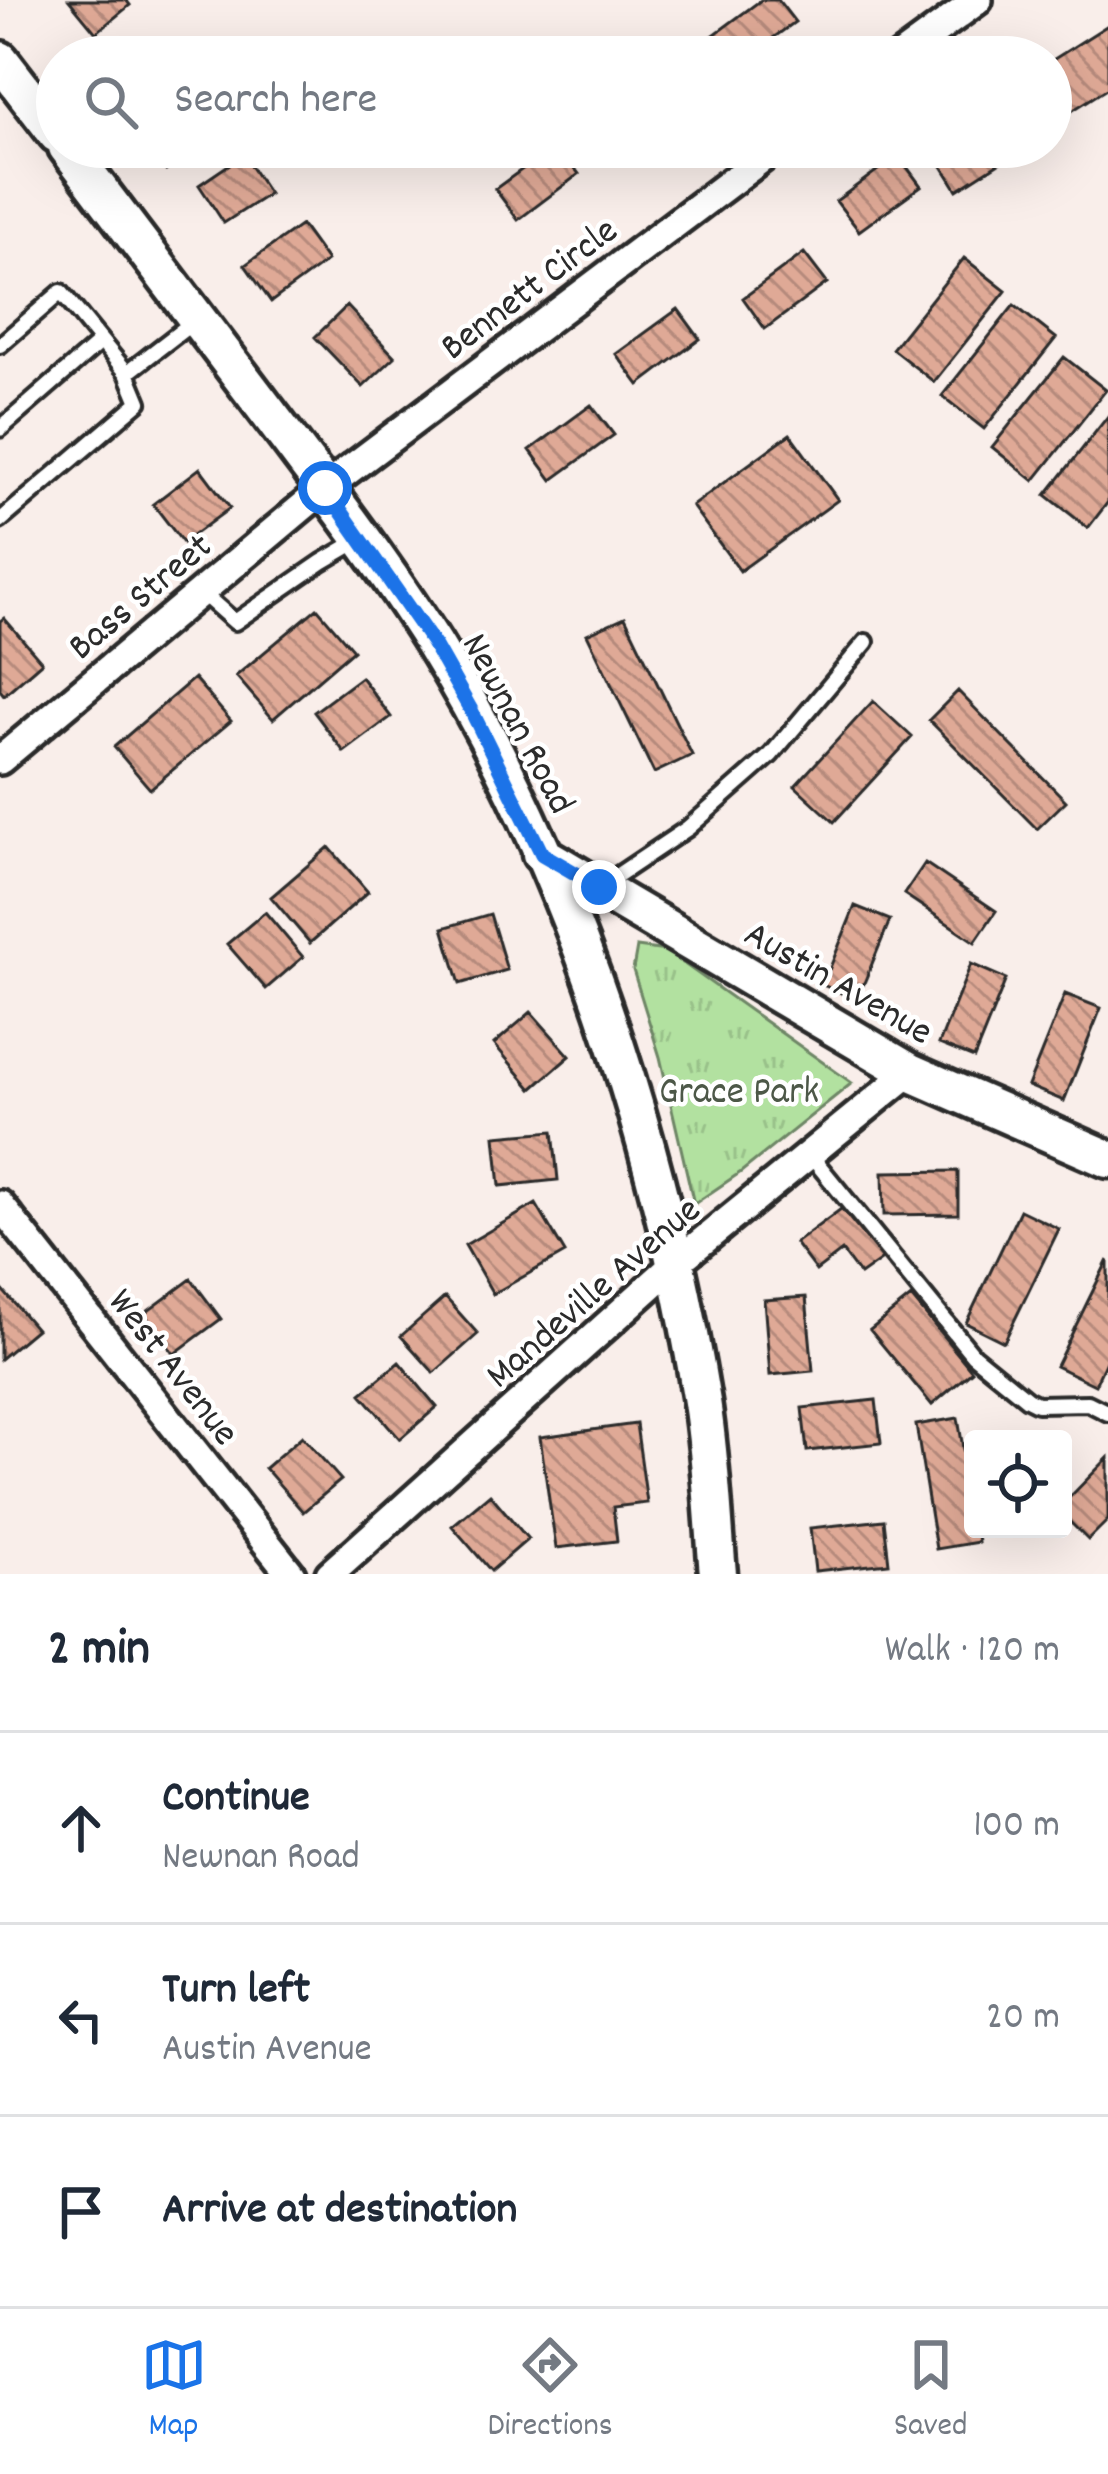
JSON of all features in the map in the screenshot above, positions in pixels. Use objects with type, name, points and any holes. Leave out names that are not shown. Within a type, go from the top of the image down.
[{"type":"main road","points":[[0,59],[36,106]]},
{"type":"main road","name":"Newnan Road","points":[[83,168],[325,488],[433,643],[542,854],[617,1051],[676,1263],[703,1408],[718,1574]]},
{"type":"main road","name":"Austin Avenue","points":[[542,854],[910,1072],[1106,1153]]},
{"type":"street","points":[[929,36],[978,0]]},
{"type":"street","name":"Bennett Circle","points":[[325,488],[749,168]]},
{"type":"street","name":"Bass Street","points":[[0,760],[325,488]]},
{"type":"street","name":"Mandeville Avenue","points":[[330,1574],[676,1263],[910,1072]]},
{"type":"street","name":"West Avenue","points":[[0,1205],[291,1574]]},
{"type":"lane","points":[[0,345],[61,292],[127,373],[139,402],[0,521]]},
{"type":"lane","points":[[127,373],[197,319]]},
{"type":"lane","points":[[0,429],[101,341]]},
{"type":"lane","points":[[201,592],[236,622],[361,539]]},
{"type":"lane","points":[[599,887],[688,828],[771,755],[866,642]]},
{"type":"lane","points":[[811,1156],[973,1355],[1037,1404],[1088,1403],[1108,1413]]},
{"type":"green space","name":"Grace Park","points":[[637,947],[666,951],[852,1083],[694,1204],[660,1057],[633,970]]},
{"type":"building","points":[[69,0],[126,0],[130,5],[96,33]]},
{"type":"building","points":[[761,0],[778,0],[795,22],[776,36],[712,36]]},
{"type":"building","points":[[1108,25],[1108,88],[1072,111],[1072,48]]},
{"type":"building","points":[[224,168],[252,168],[269,194],[224,223],[199,185]]},
{"type":"building","points":[[524,168],[575,168],[579,174],[518,220],[495,189]]},
{"type":"building","points":[[880,168],[908,168],[921,186],[859,231],[836,201]]},
{"type":"building","points":[[943,168],[991,168],[957,190]]},
{"type":"building","points":[[301,225],[327,261],[271,302],[245,265]]},
{"type":"building","points":[[804,253],[827,283],[765,329],[743,298]]},
{"type":"building","points":[[964,258],[1006,291],[934,382],[892,349]]},
{"type":"building","points":[[1014,305],[1056,338],[984,429],[942,396]]},
{"type":"building","points":[[347,306],[395,357],[363,387],[315,337]]},
{"type":"building","points":[[678,309],[700,339],[639,385],[616,354]]},
{"type":"building","points":[[1064,357],[1106,390],[1034,481],[992,447]]},
{"type":"building","points":[[591,405],[614,435],[552,480],[530,450]]},
{"type":"building","points":[[1108,416],[1108,502],[1088,528],[1046,495]]},
{"type":"building","points":[[790,434],[838,500],[740,571],[692,506]]},
{"type":"building","points":[[200,468],[230,508],[183,543],[153,504]]},
{"type":"building","points":[[317,608],[353,650],[273,719],[236,676]]},
{"type":"building","points":[[625,617],[692,755],[654,773],[587,634]]},
{"type":"building","points":[[4,618],[42,662],[4,695],[0,690],[0,621]]},
{"type":"building","points":[[361,677],[391,717],[344,752],[314,712]]},
{"type":"building","points":[[194,678],[231,721],[150,789],[114,747]]},
{"type":"building","points":[[958,691],[1066,801],[1037,829],[929,720]]},
{"type":"building","points":[[873,701],[912,737],[834,822],[795,786]]},
{"type":"building","points":[[329,847],[368,892],[310,943],[271,897]]},
{"type":"building","points":[[925,863],[996,911],[975,942],[904,894]]},
{"type":"building","points":[[855,906],[890,920],[857,1000],[823,985]]},
{"type":"building","points":[[265,912],[303,957],[266,989],[227,944]]},
{"type":"building","points":[[490,914],[507,970],[460,984],[443,928]]},
{"type":"building","points":[[971,964],[1006,979],[974,1058],[939,1044]]},
{"type":"building","points":[[1065,994],[1101,1008],[1064,1101],[1028,1086]]},
{"type":"building","points":[[531,1012],[570,1056],[532,1089],[494,1044]]},
{"type":"building","points":[[553,1131],[558,1180],[500,1186],[495,1136]]},
{"type":"building","points":[[958,1171],[958,1214],[884,1215],[883,1172]]},
{"type":"building","points":[[536,1204],[565,1253],[493,1294],[465,1245]]},
{"type":"building","points":[[845,1206],[884,1258],[860,1275],[842,1251],[816,1271],[795,1243]]},
{"type":"building","points":[[1020,1210],[1059,1229],[1004,1342],[966,1323]]},
{"type":"building","points":[[1108,1260],[1108,1357],[1095,1385],[1056,1366]]},
{"type":"building","points":[[191,1279],[221,1319],[174,1354],[144,1314]]},
{"type":"building","points":[[0,1287],[36,1329],[0,1359]]},
{"type":"building","points":[[445,1297],[478,1334],[434,1373],[401,1336]]},
{"type":"building","points":[[806,1297],[813,1371],[770,1375],[764,1300]]},
{"type":"building","points":[[911,1297],[972,1371],[932,1405],[870,1330]]},
{"type":"building","points":[[399,1362],[437,1407],[400,1439],[361,1394]]},
{"type":"building","points":[[876,1400],[881,1443],[807,1451],[802,1408]]},
{"type":"building","points":[[958,1418],[964,1455],[964,1538],[977,1538],[978,1542],[936,1549],[916,1425]]},
{"type":"building","points":[[636,1424],[647,1503],[613,1507],[617,1541],[556,1548],[540,1437]]},
{"type":"building","points":[[302,1436],[341,1480],[303,1512],[265,1468]]},
{"type":"building","points":[[1108,1458],[1108,1520],[1088,1540],[1072,1524],[1072,1495]]},
{"type":"building","points":[[490,1494],[528,1539],[491,1571],[452,1526]]},
{"type":"building","points":[[884,1520],[889,1563],[815,1571],[810,1528]]},
{"type":"route","points":[[325,488],[433,643],[542,854],[599,887]]}]
